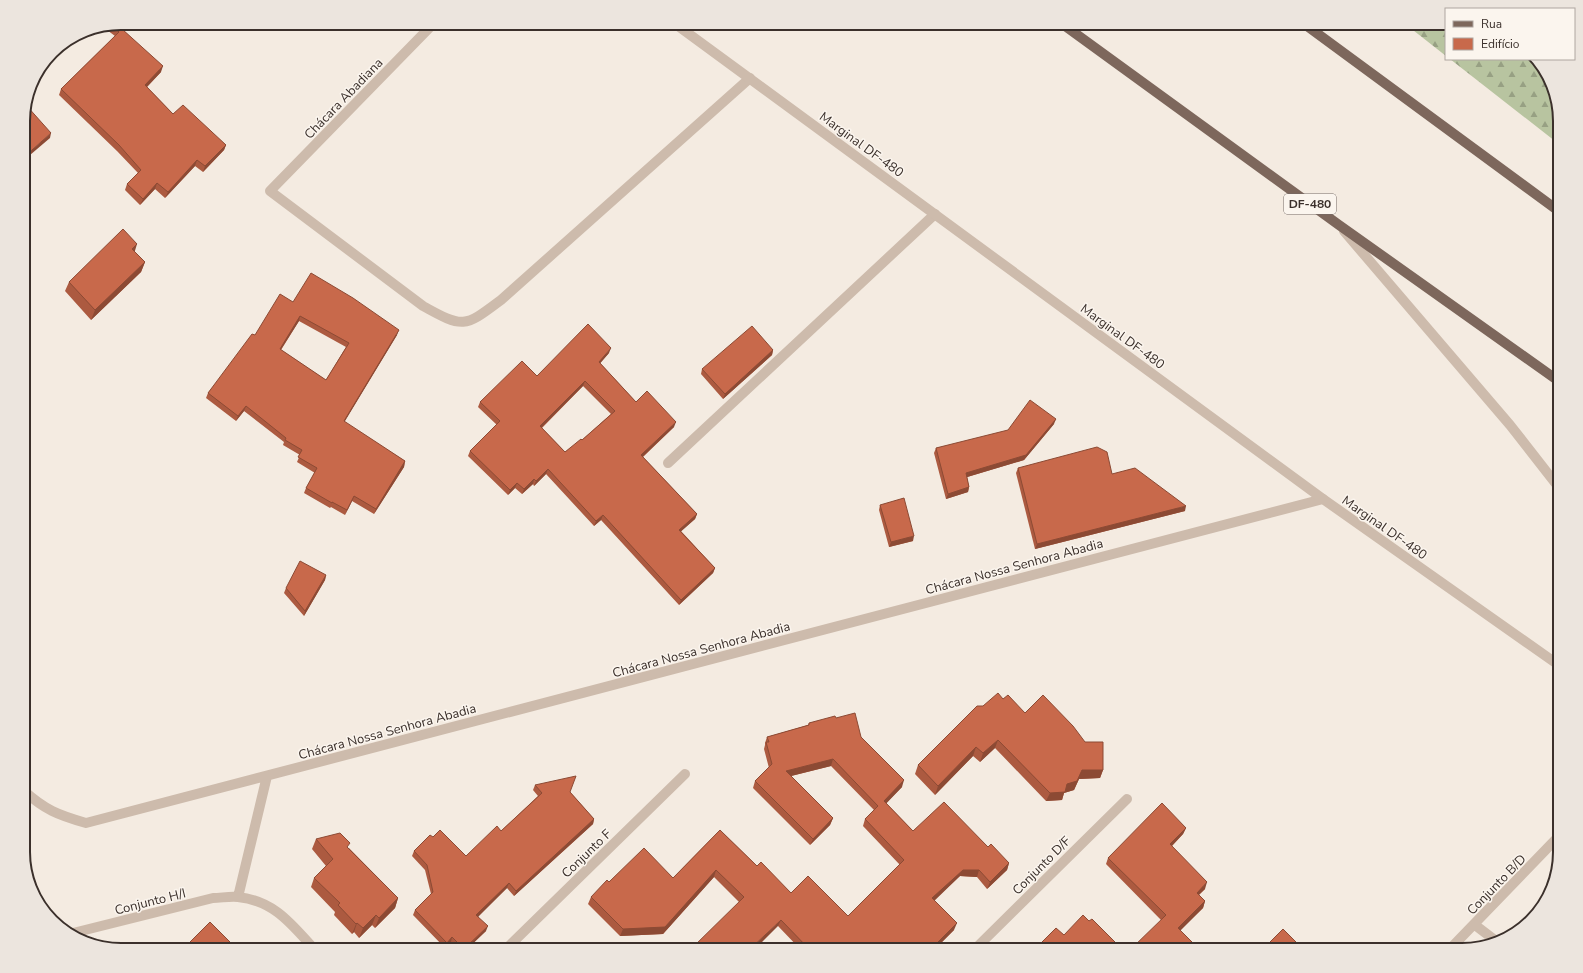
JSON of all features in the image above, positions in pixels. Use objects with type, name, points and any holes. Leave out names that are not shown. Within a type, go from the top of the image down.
[{"type":"main road","name":"DF-480","points":[[1071,30],[1339,225],[1553,377]]},
{"type":"main road","points":[[1313,30],[1553,207]]},
{"type":"street","name":"Chácara Abadiana","points":[[427,30],[270,191],[423,306],[444,318],[456,322],[466,322],[475,319],[502,300],[750,78]]},
{"type":"street","name":"Marginal DF-480","points":[[684,30],[1323,499],[1553,661]]},
{"type":"street","points":[[668,463],[935,214]]},
{"type":"street","points":[[1339,225],[1510,425],[1553,480]]},
{"type":"street","name":"Chácara Nossa Senhora Abadia","points":[[30,797],[48,810],[64,817],[86,823],[1323,499]]},
{"type":"street","name":"Conjunto F","points":[[512,943],[685,774]]},
{"type":"street","points":[[238,897],[267,776]]},
{"type":"street","name":"Conjunto D/F","points":[[981,943],[1127,799]]},
{"type":"street","name":"Conjunto B/D","points":[[1456,943],[1553,842]]},
{"type":"street","name":"Conjunto H/I","points":[[78,932],[213,898],[238,897],[260,902],[281,914],[308,943]]},
{"type":"street","points":[[1475,925],[1492,938]]},
{"type":"green space","points":[[1413,30],[1445,30],[1445,55]]},
{"type":"green space","points":[[1451,60],[1529,60],[1541,76],[1548,92],[1553,115],[1553,140]]},
{"type":"building","points":[[117,30],[123,30],[163,66],[145,85],[173,114],[183,105],[226,145],[205,166],[197,160],[168,192],[157,183],[143,199],[127,184],[141,170],[119,145],[61,89],[119,32]]},
{"type":"building","points":[[31,110],[51,133],[30,152]]},
{"type":"building","points":[[123,229],[137,244],[132,249],[145,262],[95,310],[69,282]]},
{"type":"building","points":[[311,273],[353,298],[399,330],[344,421],[405,461],[376,509],[354,496],[347,510],[306,488],[317,468],[298,457],[302,450],[285,440],[286,438],[246,406],[238,416],[208,393],[252,334],[255,335],[280,294],[293,302]],"holes":[[[300,316],[349,343],[326,380],[280,349]]]},
{"type":"building","points":[[588,324],[611,348],[599,362],[636,402],[647,391],[676,422],[641,455],[697,514],[679,530],[715,568],[681,600],[603,515],[596,521],[548,469],[536,481],[534,479],[524,489],[517,483],[510,490],[470,451],[500,421],[480,402],[522,361],[537,376]],"holes":[[[585,381],[615,411],[582,440],[581,439],[565,452],[540,426]]]},
{"type":"building","points":[[752,326],[773,350],[725,394],[702,369]]},
{"type":"building","points":[[1030,400],[1056,419],[1026,455],[966,473],[969,487],[948,494],[936,448],[1008,430]]},
{"type":"building","points":[[1097,447],[1107,452],[1112,474],[1135,468],[1186,506],[1037,544],[1018,468]]},
{"type":"building","points":[[904,498],[914,536],[891,542],[880,505]]},
{"type":"building","points":[[300,561],[326,575],[305,611],[286,588]]},
{"type":"building","points":[[998,693],[1003,699],[1008,695],[1025,713],[1043,695],[1073,726],[1085,742],[1103,742],[1103,770],[1082,770],[1077,781],[1067,784],[1065,792],[1050,793],[998,740],[983,753],[976,747],[938,786],[918,765],[977,706],[983,706]]},
{"type":"building","points":[[855,713],[861,737],[904,780],[884,801],[913,831],[944,802],[988,847],[991,844],[1009,863],[990,882],[979,870],[963,870],[932,898],[957,923],[937,943],[803,943],[781,920],[756,943],[697,943],[744,897],[716,870],[665,927],[623,929],[591,897],[607,880],[609,882],[644,848],[673,878],[720,830],[757,866],[761,862],[791,893],[808,876],[848,916],[904,860],[865,819],[878,806],[833,759],[786,771],[833,818],[813,839],[755,781],[772,764],[766,742],[769,742],[767,737],[809,725],[809,723],[835,716],[836,718]]},
{"type":"building","points":[[576,776],[570,792],[594,819],[516,891],[509,883],[476,915],[488,926],[470,943],[458,943],[452,937],[447,943],[415,910],[433,892],[427,865],[414,851],[430,835],[433,837],[440,830],[466,856],[497,826],[501,831],[542,793],[535,785]]},
{"type":"building","points":[[1162,803],[1186,828],[1170,844],[1207,882],[1197,893],[1205,901],[1178,928],[1193,943],[1137,943],[1166,915],[1108,858]]},
{"type":"building","points":[[340,833],[350,843],[347,847],[398,898],[379,918],[376,915],[363,928],[357,923],[356,924],[338,905],[340,903],[314,878],[333,859],[316,839]]},
{"type":"building","points":[[1083,915],[1089,921],[1092,919],[1116,943],[1041,943],[1056,928],[1064,935]]},
{"type":"building","points":[[210,922],[231,943],[189,943]]},
{"type":"building","points":[[1283,929],[1297,943],[1269,943]]}]
